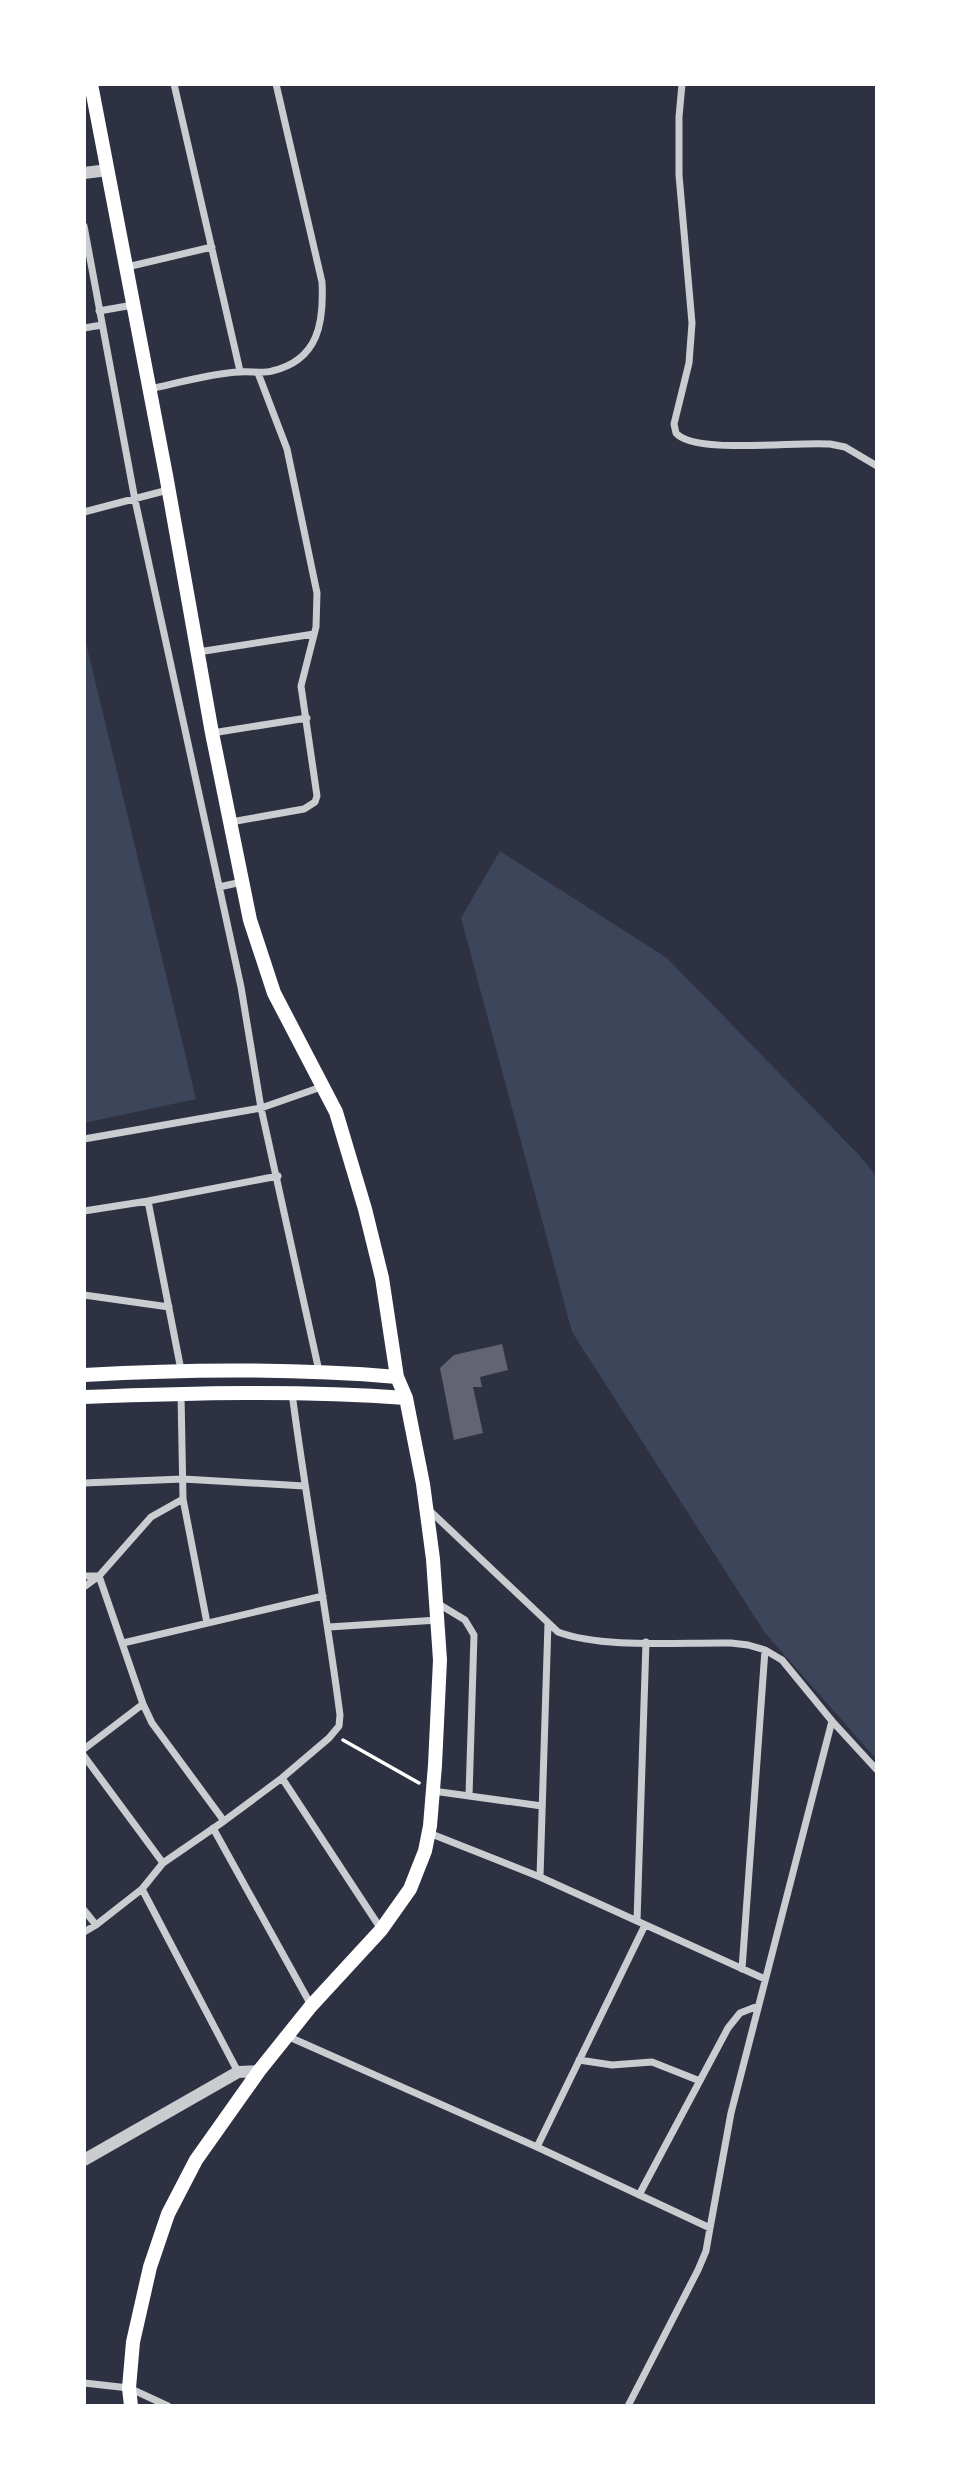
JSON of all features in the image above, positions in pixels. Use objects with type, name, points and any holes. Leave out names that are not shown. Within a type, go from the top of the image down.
[{"type":"main road","points":[[91,84],[169,489],[212,733],[257,945],[274,993],[324,1086],[348,1147],[382,1278],[397,1377],[406,1398],[425,1506],[440,1660],[429,1833],[410,1889],[381,1930],[312,2006],[259,2071],[196,2160],[168,2214],[150,2267],[133,2342],[129,2388],[131,2406]]},
{"type":"main road","points":[[84,1375],[222,1369],[319,1371],[397,1377]]},
{"type":"main road","points":[[222,1369],[225,1392]]},
{"type":"main road","points":[[84,1397],[292,1392],[406,1398]]},
{"type":"street","points":[[174,84],[240,372]]},
{"type":"street","points":[[150,389],[240,372],[273,371],[306,353],[315,338],[324,312],[322,282],[276,84]]},
{"type":"street","points":[[682,84],[679,175],[692,323],[689,363],[674,424],[676,433],[688,442],[715,445],[830,443],[845,447],[877,466]]},
{"type":"street","points":[[84,173],[108,170]]},
{"type":"street","points":[[84,226],[135,500],[177,682],[241,986],[261,1108],[319,1371]]},
{"type":"street","points":[[127,267],[212,247]]},
{"type":"street","points":[[99,311],[134,304]]},
{"type":"street","points":[[84,328],[102,325]]},
{"type":"street","points":[[231,822],[298,810],[317,800],[302,677],[314,634],[318,610],[317,593],[287,449],[258,373]]},
{"type":"street","points":[[84,512],[169,489]]},
{"type":"street","points":[[198,652],[314,634]]},
{"type":"street","points":[[212,733],[307,718]]},
{"type":"street","points":[[219,887],[242,882]]},
{"type":"street","points":[[84,1139],[261,1108],[324,1086]]},
{"type":"street","points":[[84,1211],[278,1176]]},
{"type":"street","points":[[148,1201],[181,1370]]},
{"type":"street","points":[[84,1294],[169,1307]]},
{"type":"street","points":[[84,1932],[142,1889],[163,1863],[282,1778],[333,1735],[340,1720],[329,1627],[304,1486],[292,1392]]},
{"type":"street","points":[[181,1393],[183,1499],[207,1623]]},
{"type":"street","points":[[84,1483],[183,1479],[304,1486]]},
{"type":"street","points":[[84,1587],[99,1576],[151,1517],[183,1499]]},
{"type":"street","points":[[425,1506],[558,1632],[605,1641],[731,1643],[765,1650],[782,1661],[877,1770]]},
{"type":"street","points":[[84,1576],[99,1576]]},
{"type":"street","points":[[99,1576],[152,1723],[224,1821]]},
{"type":"street","points":[[123,1643],[323,1596]]},
{"type":"street","points":[[436,1603],[465,1620],[474,1636],[468,1796]]},
{"type":"street","points":[[329,1627],[438,1620]]},
{"type":"street","points":[[540,1877],[548,1623]]},
{"type":"street","points":[[537,2147],[641,1923],[646,1642]]},
{"type":"street","points":[[742,1969],[765,1650]]},
{"type":"street","points":[[84,1749],[143,1704]]},
{"type":"street","points":[[628,2406],[702,2262],[731,2113],[832,1721]]},
{"type":"street","points":[[84,1756],[163,1863]]},
{"type":"street","points":[[282,1778],[381,1930]]},
{"type":"street","points":[[433,1791],[542,1806]]},
{"type":"street","points":[[213,1828],[312,2006]]},
{"type":"street","points":[[429,1833],[540,1877],[765,1979]]},
{"type":"street","points":[[142,1889],[239,2072]]},
{"type":"street","points":[[84,1910],[96,1925]]},
{"type":"street","points":[[639,2195],[732,2021],[740,2013],[758,2006]]},
{"type":"street","points":[[287,2036],[537,2147],[710,2228]]},
{"type":"street","points":[[579,2060],[612,2065],[652,2062],[700,2081]]},
{"type":"street","points":[[84,2160],[239,2072],[259,2071]]},
{"type":"street","points":[[84,2383],[129,2388],[168,2406]]},
{"type":"path","points":[[333,1735],[433,1791]]},
{"type":"shaded area","points":[[84,635],[196,1099],[84,1123]]},
{"type":"shaded area","points":[[500,851],[667,958],[860,1156],[877,1177],[877,1760],[765,1633],[572,1332],[461,918]]},
{"type":"building","points":[[502,1344],[508,1370],[480,1377],[482,1387],[473,1387],[483,1433],[454,1440],[440,1368],[454,1355]]}]
